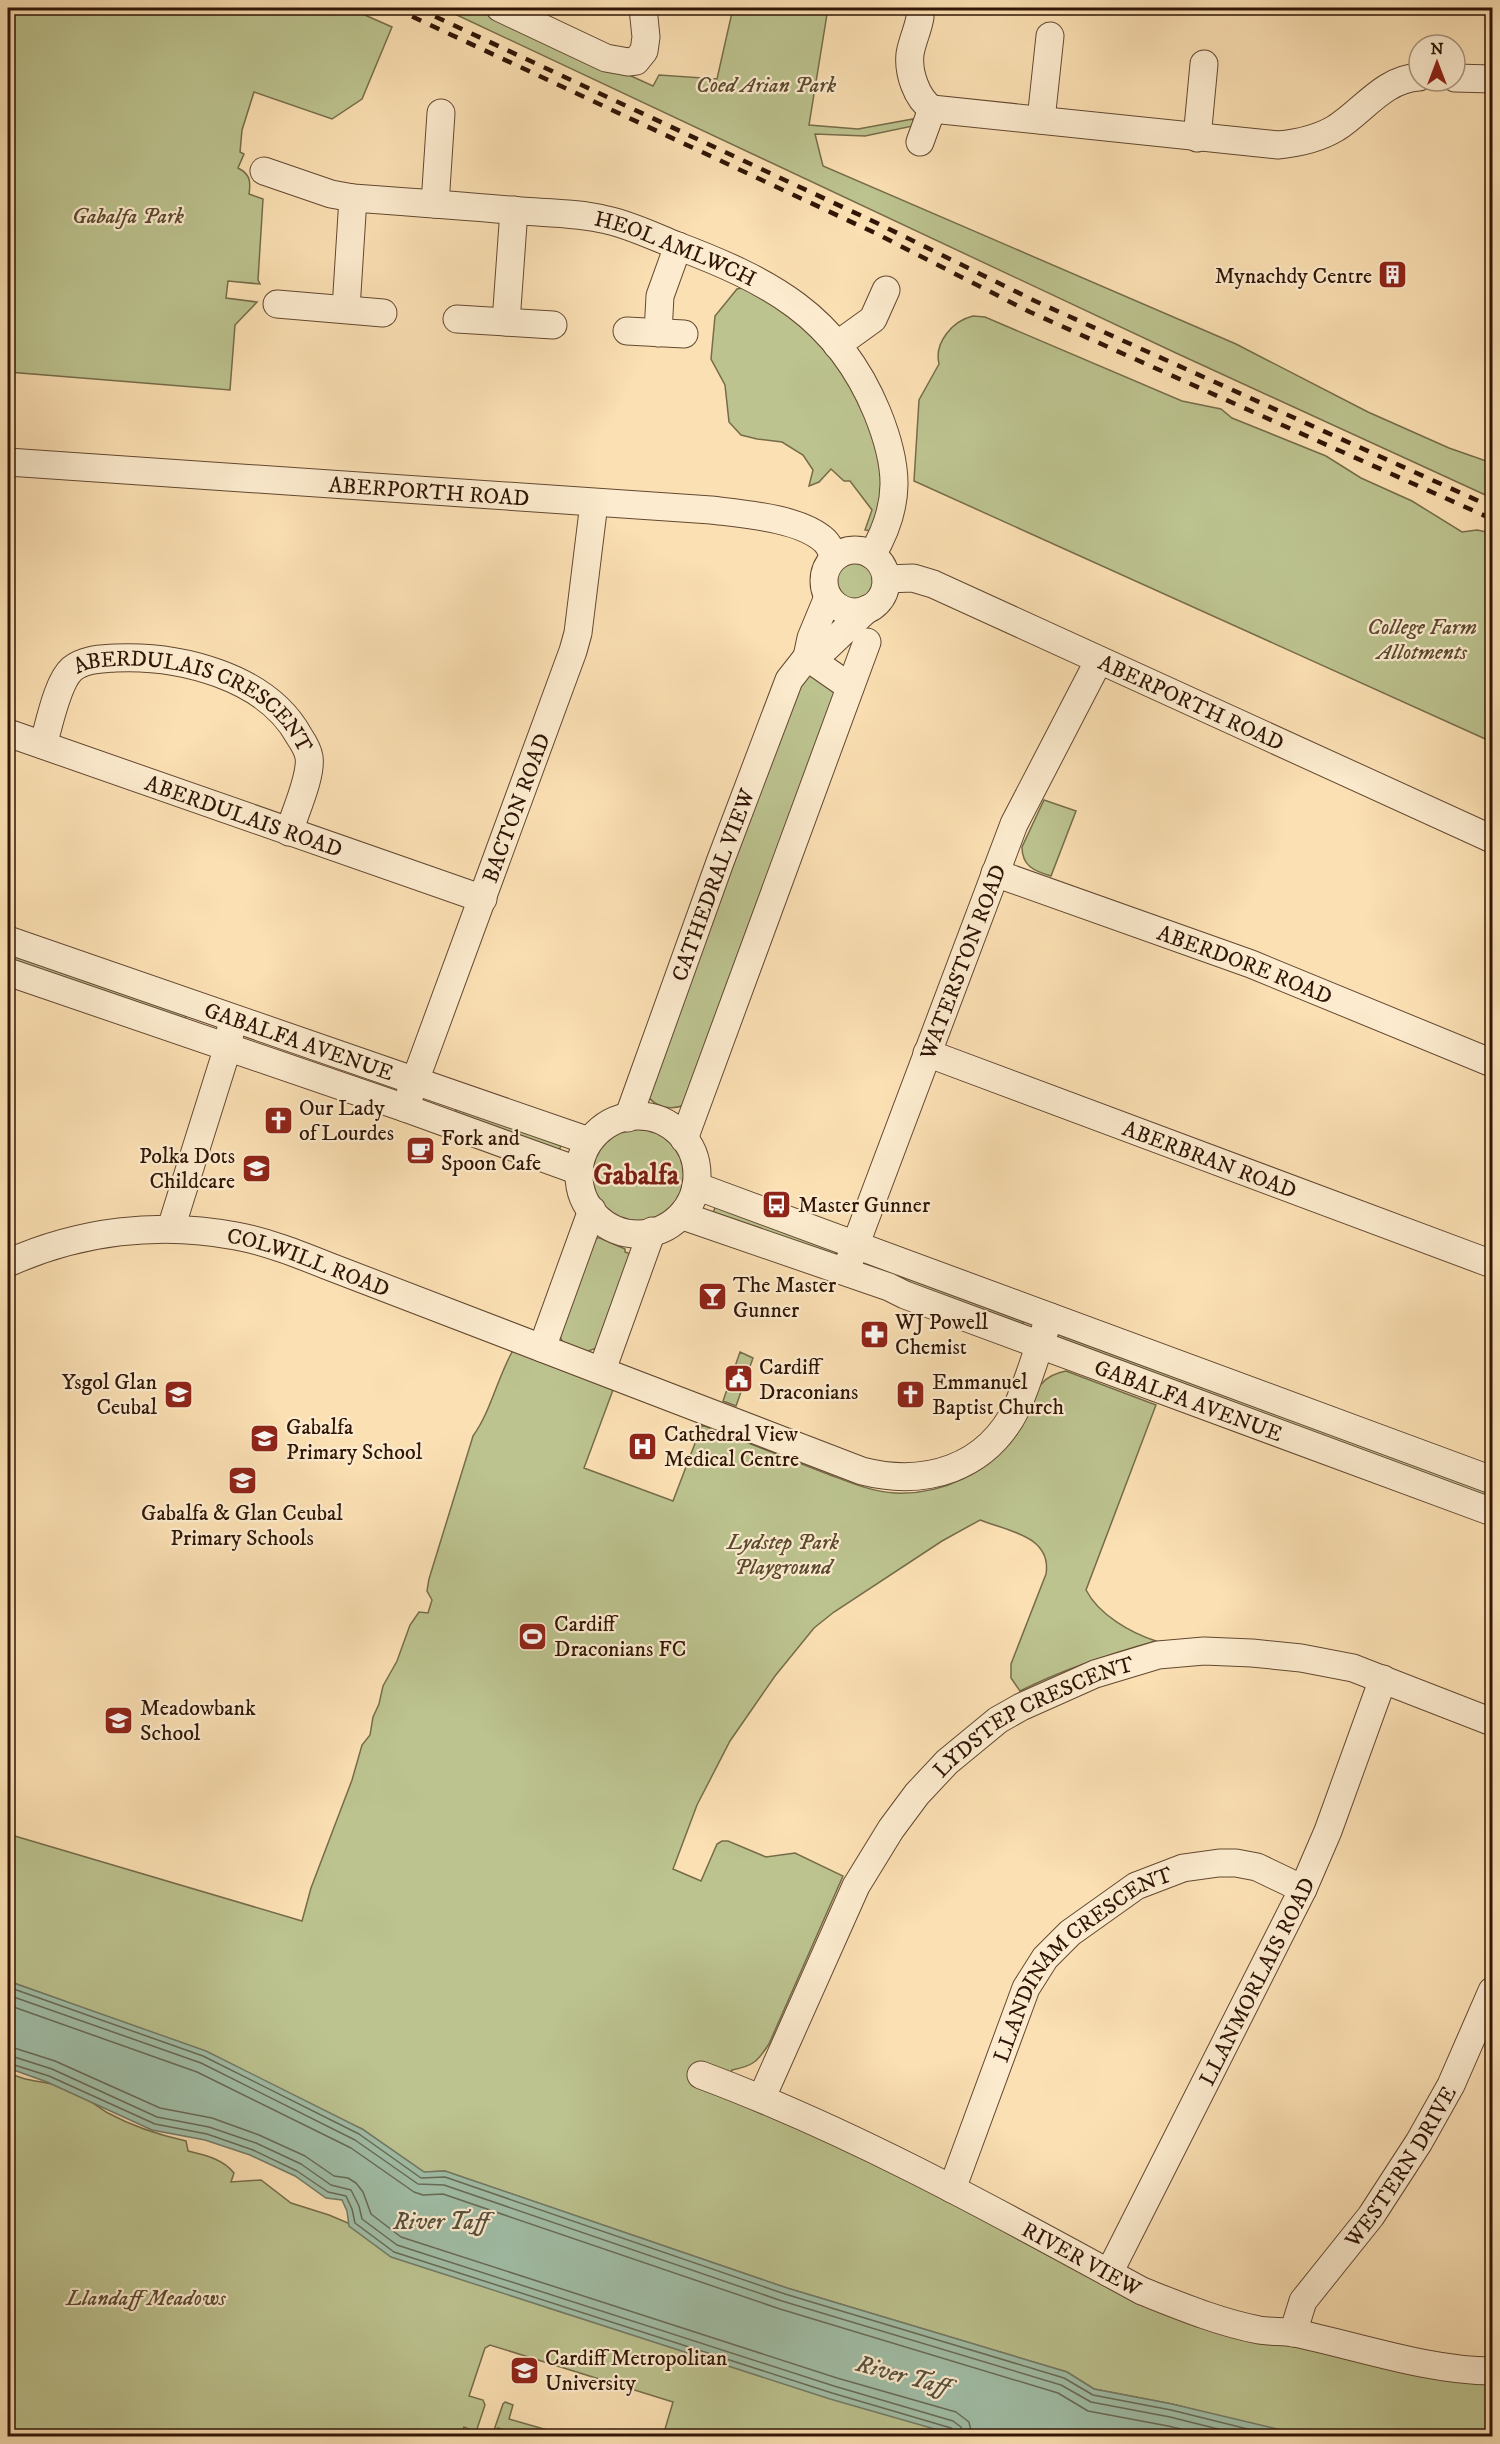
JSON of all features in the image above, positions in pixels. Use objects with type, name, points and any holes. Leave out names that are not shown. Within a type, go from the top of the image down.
[{"type":"street","points":[[500,8],[606,58],[628,62],[636,61],[644,51],[646,37],[643,8]]},
{"type":"street","points":[[920,17],[910,52],[910,62],[920,96],[924,104],[932,109],[1278,145],[1298,143],[1336,128],[1388,86],[1407,79]]},
{"type":"street","points":[[1041,120],[1050,36]]},
{"type":"street","points":[[1197,138],[1204,64]]},
{"type":"street","points":[[1467,78],[1492,79]]},
{"type":"street","points":[[920,142],[932,109]]},
{"type":"street","points":[[435,204],[441,113]]},
{"type":"street","name":"HEOL AMLWCH","points":[[264,171],[331,194],[353,198],[514,210],[608,220],[729,266],[771,287],[801,308],[849,358],[871,398],[887,440],[894,472],[895,496],[885,533],[872,555]]},
{"type":"street","points":[[346,309],[353,198]]},
{"type":"street","points":[[506,322],[514,210]]},
{"type":"street","points":[[627,331],[671,333],[660,296],[678,246]]},
{"type":"street","points":[[837,345],[873,319],[886,290]]},
{"type":"street","points":[[277,304],[383,313]]},
{"type":"street","points":[[457,319],[553,326]]},
{"type":"street","name":"ABERPORTH ROAD","points":[[8,462],[711,510],[774,520],[810,530],[826,542],[834,557]]},
{"type":"street","name":"BACTON ROAD","points":[[405,1108],[573,651],[578,633],[594,502]]},
{"type":"street","points":[[853,550],[872,555],[879,561],[886,579],[881,597],[867,609],[850,611],[841,609],[828,597],[824,580],[825,572],[834,557],[853,550]]},
{"type":"street","name":"ABERPORTH ROAD","points":[[886,579],[912,578],[933,584],[1492,839]]},
{"type":"street","name":"CATHEDRAL VIEW","points":[[628,1118],[678,974],[784,691],[789,680],[807,657],[811,638],[828,597]]},
{"type":"street","name":"CATHEDRAL VIEW","points":[[807,657],[826,648],[867,609]]},
{"type":"street","points":[[684,1139],[867,642]]},
{"type":"street","name":"ABERDULAIS CRESCENT","points":[[43,745],[63,681],[70,670],[78,664],[95,659],[134,657],[202,667],[226,676],[277,707],[291,721],[302,741],[309,757],[308,772],[289,832]]},
{"type":"street","points":[[807,657],[850,687]]},
{"type":"street","name":"WATERSTON ROAD","points":[[845,1272],[1014,824],[1099,660]]},
{"type":"street","name":"ABERDULAIS ROAD","points":[[8,733],[483,899]]},
{"type":"street","name":"ABERDORE ROAD","points":[[995,873],[1251,964],[1492,1063]]},
{"type":"street","name":"GABALFA AVENUE","points":[[8,940],[589,1141]]},
{"type":"street","name":"GABALFA AVENUE","points":[[8,972],[405,1108],[579,1171]]},
{"type":"street","points":[[171,1228],[227,1046],[233,1019]]},
{"type":"street","name":"ABERBRAN ROAD","points":[[927,1053],[1492,1264]]},
{"type":"street","points":[[645,1117],[675,1130],[684,1139],[695,1161],[696,1186],[691,1205],[673,1224],[652,1231],[624,1231],[610,1226],[592,1210],[582,1191],[579,1171],[581,1157],[589,1141],[599,1130],[613,1122],[628,1118],[645,1117]]},
{"type":"street","name":"GABALFA AVENUE","points":[[696,1186],[1492,1479]]},
{"type":"street","points":[[542,1348],[592,1210]]},
{"type":"street","name":"GABALFA AVENUE","points":[[683,1216],[845,1272],[1492,1512]]},
{"type":"street","name":"COLWILL ROAD","points":[[8,1263],[78,1239],[112,1233],[171,1228],[237,1236],[288,1250],[862,1471],[880,1476],[912,1478],[932,1475],[966,1462],[994,1440],[1017,1406],[1050,1317]]},
{"type":"street","points":[[602,1370],[652,1231]]},
{"type":"street","name":"LYDSTEP CRESCENT","points":[[762,2097],[856,1886],[878,1849],[924,1786],[961,1748],[998,1720],[1021,1707],[1095,1674],[1127,1664],[1169,1654],[1204,1651],[1301,1658],[1353,1668],[1492,1722]]},
{"type":"street","name":"LLANMORLAIS ROAD","points":[[1109,2273],[1303,1889],[1328,1831],[1383,1679]]},
{"type":"street","name":"LLANDINAM CRESCENT","points":[[952,2189],[1026,1989],[1045,1958],[1070,1933],[1136,1886],[1183,1868],[1236,1863],[1257,1867],[1303,1889]]},
{"type":"street","name":"WESTERN DRIVE","points":[[1293,2332],[1303,2301],[1371,2216],[1419,2142],[1456,2076],[1492,1990]]},
{"type":"street","name":"RIVER VIEW","points":[[701,2075],[762,2097],[952,2189],[1142,2291],[1211,2317],[1262,2331],[1293,2332],[1399,2357],[1489,2371]]},
{"type":"green space","name":"Gabalfa Park","points":[[8,8],[349,8],[392,27],[362,99],[332,119],[254,92],[242,130],[240,152],[244,154],[238,168],[249,178],[249,194],[263,199],[258,280],[260,284],[228,281],[226,298],[257,302],[235,325],[230,390],[8,372]]},
{"type":"green space","name":"Coed Arian Park","points":[[442,8],[482,8],[653,86],[659,75],[717,79],[733,8],[828,8],[809,125],[858,129],[913,119],[913,126],[865,136],[815,134],[823,166],[1236,344],[1368,412],[1449,448],[1492,463],[1492,498],[1176,353]]},
{"type":"green space","points":[[775,280],[830,355],[863,410],[874,439],[881,469],[881,504],[871,531],[865,530],[872,510],[850,481],[844,481],[831,469],[819,482],[809,486],[813,470],[803,455],[782,442],[741,435],[729,422],[725,385],[711,359],[715,316],[737,289]]},
{"type":"green space","name":"College Farm Allotments","points":[[973,316],[985,317],[1182,401],[1221,409],[1232,418],[1326,456],[1361,478],[1412,501],[1462,532],[1477,530],[1492,533],[1492,742],[914,481],[919,400],[939,364],[939,348],[946,334],[958,323]]},
{"type":"green space","points":[[855,561],[868,567],[874,580],[868,593],[855,599],[842,593],[836,580],[842,567]]},
{"type":"green space","points":[[807,673],[838,686],[684,1105],[674,1108],[664,1107],[647,1095],[785,706]]},
{"type":"green space","points":[[1044,800],[1076,811],[1051,876],[1030,867],[1024,859],[1022,847]]},
{"type":"green space","points":[[8,948],[188,1010],[183,1025],[8,964]]},
{"type":"green space","points":[[459,1103],[563,1141],[557,1155],[453,1118]]},
{"type":"green space","points":[[639,1125],[658,1129],[674,1140],[685,1156],[689,1175],[685,1194],[674,1210],[658,1221],[639,1225],[620,1221],[604,1210],[593,1194],[589,1175],[593,1156],[604,1140],[620,1129]]},
{"type":"green space","points":[[716,1205],[837,1252],[835,1255],[713,1213]]},
{"type":"green space","points":[[592,1238],[600,1238],[633,1255],[599,1347],[586,1352],[563,1343],[558,1332]]},
{"type":"green space","points":[[886,1264],[1026,1316],[1020,1330],[880,1278]]},
{"type":"green space","points":[[1056,1333],[1492,1487],[1492,1504],[1056,1341]]},
{"type":"green space","name":"Lydstep Park Playground","points":[[515,1350],[613,1390],[584,1468],[673,1501],[702,1425],[859,1486],[877,1491],[913,1493],[963,1479],[992,1460],[1016,1434],[1039,1387],[1054,1375],[1066,1371],[1156,1405],[1086,1590],[1099,1607],[1116,1622],[1156,1641],[1087,1663],[1020,1691],[1011,1678],[1011,1664],[1046,1574],[1046,1561],[1042,1551],[1026,1537],[980,1520],[942,1541],[834,1612],[814,1628],[775,1676],[730,1741],[697,1805],[673,1869],[701,1881],[717,1844],[728,1841],[766,1857],[795,1853],[843,1876],[769,2044],[754,2062],[732,2070],[730,2074],[826,2138],[1122,2291],[1492,2364],[1492,2436],[1307,2436],[1290,2434],[1172,2404],[1094,2389],[1067,2372],[787,2288],[445,2171],[424,2172],[362,2129],[64,2001],[8,1981],[8,1834],[302,1921],[311,1888],[352,1780],[362,1745],[370,1735],[383,1686],[397,1661],[410,1625],[419,1612],[428,1613],[432,1600],[427,1591],[429,1579],[473,1436],[485,1416],[507,1362]]},
{"type":"green space","points":[[740,1352],[753,1358],[736,1406],[723,1401]]},
{"type":"green space","name":"Llandaff Meadows","points":[[8,2072],[22,2078],[69,2089],[127,2122],[186,2141],[188,2151],[213,2158],[230,2168],[234,2173],[231,2182],[261,2180],[291,2203],[329,2215],[549,2308],[959,2436],[663,2436],[673,2402],[490,2345],[485,2348],[469,2396],[483,2400],[485,2405],[476,2432],[464,2427],[460,2436],[8,2436]]},
{"type":"green space","points":[[505,2402],[513,2405],[509,2419],[568,2436],[522,2436],[498,2428],[495,2436],[492,2436]]},
{"type":"water","name":"River Taff","points":[[8,1981],[206,2051],[362,2129],[424,2172],[445,2171],[787,2288],[1067,2372],[1094,2389],[1172,2404],[1307,2436],[959,2436],[830,2399],[391,2257],[349,2226],[347,2211],[342,2200],[326,2198],[295,2176],[250,2155],[205,2140],[152,2130],[47,2082],[8,2068]]},
{"type":"railway","points":[[394,8],[875,233],[1030,312],[1492,519]]},
{"type":"railway","points":[[417,8],[881,225],[1035,301],[1492,507]]},
{"type":"place","name":"Mynachdy Centre","points":[[1393,275]]},
{"type":"place","name":"Our Lady of Lourdes","points":[[278,1120]]},
{"type":"place","name":"Fork and Spoon Cafe","points":[[420,1150]]},
{"type":"place","name":"Polka Dots Childcare","points":[[256,1168]]},
{"type":"place","name":"Master Gunner","points":[[777,1204]]},
{"type":"place","name":"The Master Gunner","points":[[712,1297]]},
{"type":"place","name":"WJ Powell Chemist","points":[[874,1334]]},
{"type":"place","name":"Cardiff Draconians","points":[[738,1379]]},
{"type":"place","name":"Ysgol Glan Ceubal","points":[[178,1394]]},
{"type":"place","name":"Emmanuel Baptist Church","points":[[911,1394]]},
{"type":"place","name":"Gabalfa Primary School","points":[[265,1439]]},
{"type":"place","name":"Cathedral View Medical Centre","points":[[643,1446]]},
{"type":"place","name":"Gabalfa & Glan Ceubal Primary Schools","points":[[242,1480]]},
{"type":"place","name":"Cardiff Draconians FC","points":[[533,1636]]},
{"type":"place","name":"Meadowbank School","points":[[119,1720]]},
{"type":"place","name":"Cardiff Metropolitan University","points":[[524,2370]]},
{"type":"district","name":"Gabalfa","points":[[636,1174]]}]
